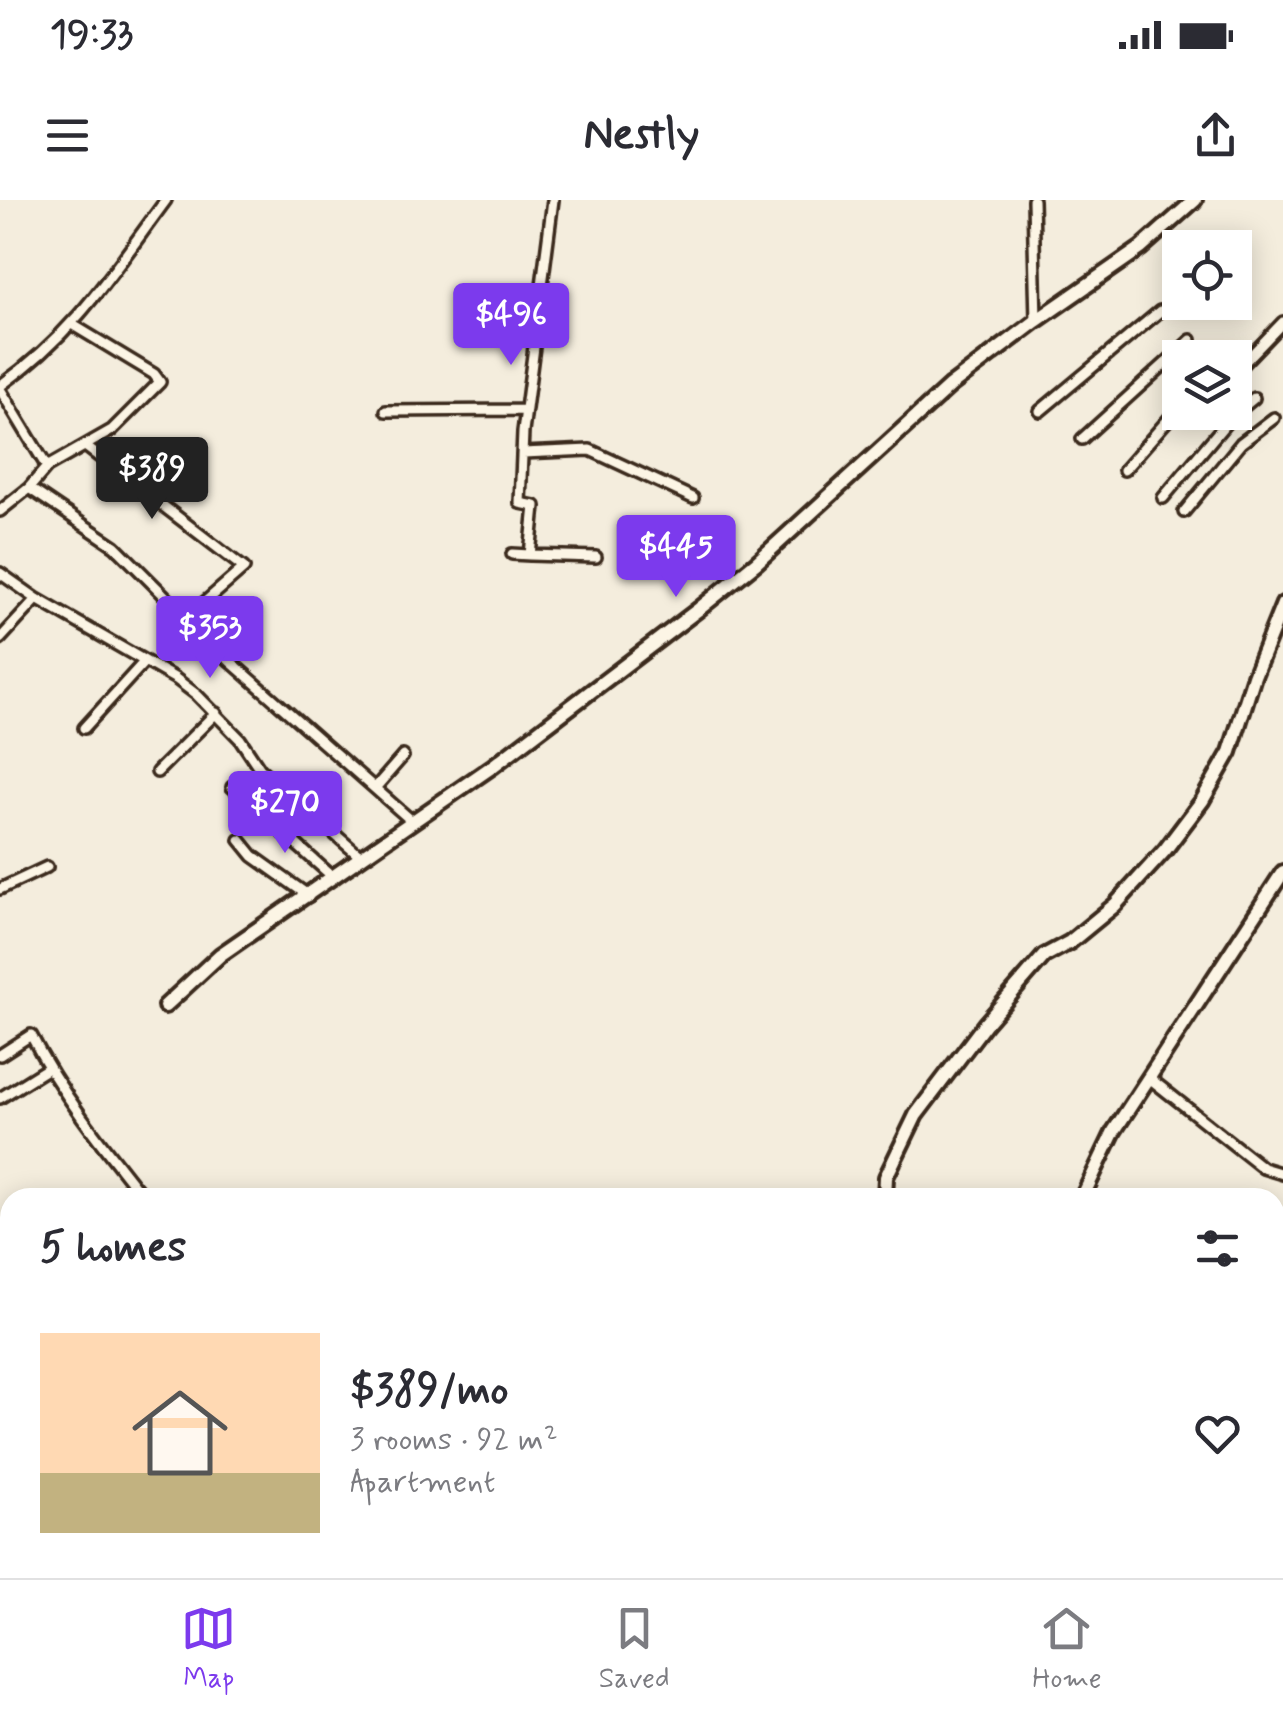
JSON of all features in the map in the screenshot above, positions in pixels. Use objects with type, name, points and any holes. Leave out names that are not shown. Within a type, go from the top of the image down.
[{"type":"street","points":[[47,466],[0,387],[73,325],[166,200]]},
{"type":"street","points":[[530,556],[535,506],[520,503],[523,453],[553,200]]},
{"type":"street","points":[[1033,200],[1036,320]]},
{"type":"street","points":[[165,1006],[220,955],[494,766],[756,563],[950,386],[1036,320],[1142,248],[1195,200]]},
{"type":"street","points":[[1040,411],[1160,311]]},
{"type":"street","points":[[1252,354],[1283,322]]},
{"type":"street","points":[[0,511],[29,488],[47,466],[112,430],[160,382],[154,374],[73,325]]},
{"type":"street","points":[[1082,440],[1162,367]]},
{"type":"street","points":[[1163,498],[1232,416],[1254,398]]},
{"type":"street","points":[[386,411],[526,410]]},
{"type":"street","points":[[1184,512],[1241,444],[1274,418]]},
{"type":"street","points":[[1124,470],[1162,427]]},
{"type":"street","points":[[85,446],[244,568],[189,616]]},
{"type":"street","points":[[523,453],[590,450],[694,498]]},
{"type":"street","points":[[29,488],[115,546],[230,660],[413,822]]},
{"type":"street","points":[[512,554],[596,558]]},
{"type":"street","points":[[0,573],[37,599],[176,679],[240,739],[260,769],[362,858]]},
{"type":"street","points":[[0,639],[37,599]]},
{"type":"street","points":[[888,1188],[886,1177],[916,1115],[985,1024],[1044,956],[1070,942],[1115,905],[1165,850],[1202,801],[1230,752],[1254,676],[1283,604]]},
{"type":"street","points":[[84,728],[145,661]]},
{"type":"street","points":[[157,772],[216,714]]},
{"type":"street","points":[[376,787],[402,756]]},
{"type":"street","points":[[232,786],[334,878]]},
{"type":"street","points":[[240,840],[253,856],[310,896]]},
{"type":"street","points":[[0,888],[46,867]]},
{"type":"street","points":[[1086,1188],[1108,1140],[1283,872]]},
{"type":"street","points":[[0,1055],[31,1035],[84,1122],[136,1188]]},
{"type":"street","points":[[0,1098],[48,1068]]},
{"type":"street","points":[[1148,1077],[1263,1168],[1283,1174]]}]
